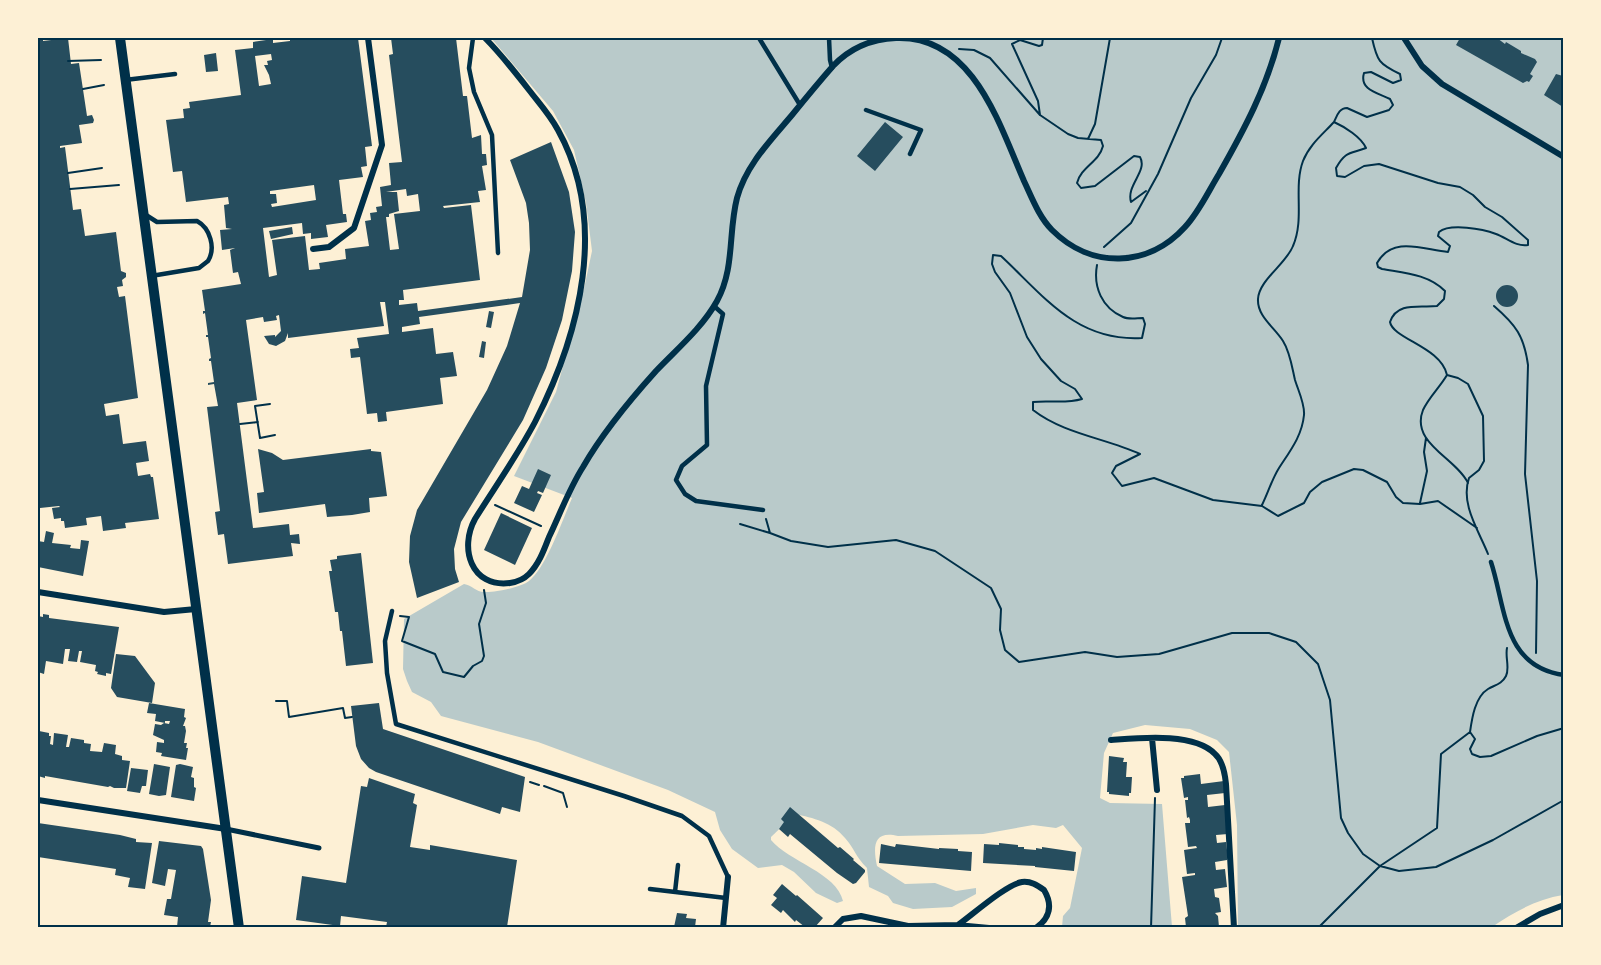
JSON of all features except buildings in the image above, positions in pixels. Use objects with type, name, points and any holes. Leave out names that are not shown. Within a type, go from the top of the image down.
[{"type":"street","points":[[120,38],[239,927]]},
{"type":"street","points":[[313,249],[329,247],[354,228],[382,145],[369,38]]},
{"type":"street","points":[[485,38],[509,64],[551,118],[559,132],[577,180],[586,229],[585,263],[578,301],[557,370],[534,423],[471,527],[467,543],[470,560],[482,576],[504,584],[524,579],[537,563],[578,474],[608,428],[633,397],[699,327],[714,306],[728,272],[736,204],[743,181],[758,157],[841,58],[870,42],[894,38],[929,42],[951,55],[968,71],[983,93],[1043,220],[1063,240],[1098,257],[1120,260],[1147,253],[1173,239],[1189,223],[1254,109],[1270,71],[1279,38]]},
{"type":"street","points":[[1404,38],[1422,66],[1442,84],[1563,157]]},
{"type":"street","points":[[38,592],[164,612],[196,609]]},
{"type":"street","points":[[1152,738],[1157,790]]},
{"type":"street","points":[[1111,740],[1152,738],[1182,740],[1200,744],[1217,755],[1225,773],[1230,823],[1234,927]]},
{"type":"street","points":[[38,800],[226,829],[319,849]]},
{"type":"street","points":[[723,927],[728,877]]},
{"type":"street","points":[[957,925],[1011,886],[1030,882],[1044,890],[1050,906],[1048,915],[1036,927]]},
{"type":"street","points":[[1516,927],[1563,905]]},
{"type":"street","points":[[834,927],[843,919],[861,916],[908,926],[989,927]]},
{"type":"lane","points":[[473,38],[469,68],[474,92],[492,135],[498,253]]},
{"type":"lane","points":[[759,38],[800,105]]},
{"type":"lane","points":[[829,38],[832,68]]},
{"type":"lane","points":[[126,80],[175,74]]},
{"type":"lane","points":[[866,110],[921,130],[910,154]]},
{"type":"lane","points":[[142,212],[157,222],[192,220],[203,224],[210,236],[212,249],[208,261],[200,268],[151,276]]},
{"type":"lane","points":[[714,306],[723,314],[706,386],[707,445],[682,466],[676,480],[685,494],[696,501],[763,510]]},
{"type":"lane","points":[[1491,562],[1511,638],[1518,650],[1535,665],[1550,673],[1563,675]]},
{"type":"lane","points":[[392,613],[385,641],[387,673],[396,724],[682,816],[710,836],[728,877]]},
{"type":"lane","points":[[675,892],[678,865]]},
{"type":"lane","points":[[650,889],[726,898]]},
{"type":"path","points":[[1040,115],[1038,101],[1012,44],[1020,40],[1039,46],[1042,45],[1043,38]]},
{"type":"path","points":[[1088,139],[1095,124],[1110,38]]},
{"type":"path","points":[[1222,38],[1216,55],[1191,98],[1158,174],[1131,223],[1101,249],[1098,257],[1094,283],[1102,300],[1108,307],[1125,318],[1143,318],[1145,324],[1142,338],[1125,339],[1064,316],[1001,256],[993,255],[992,264],[995,272],[1010,293],[1027,337],[1041,359],[1061,381],[1075,389],[1082,399],[1063,403],[1048,400],[1033,402],[1033,410],[1060,426],[1119,444],[1140,454],[1116,466],[1112,472],[1122,486],[1154,478],[1213,500],[1262,506],[1278,516],[1304,503],[1310,492],[1322,482],[1354,469],[1363,470],[1387,482],[1396,497],[1403,502],[1420,504],[1438,501],[1477,528]]},
{"type":"path","points":[[1262,506],[1278,469],[1291,452],[1300,432],[1304,413],[1288,351],[1283,341],[1262,316],[1258,297],[1262,287],[1292,249],[1298,232],[1299,179],[1304,158],[1312,146],[1344,108],[1367,117],[1389,110],[1393,105],[1390,99],[1371,91],[1363,84],[1362,76],[1368,71],[1393,82],[1401,80],[1400,74],[1387,69],[1382,63],[1372,38]]},
{"type":"path","points":[[951,55],[957,49],[981,52],[990,58],[1040,115],[1068,134],[1078,138],[1101,141],[1103,146],[1096,160],[1079,177],[1077,183],[1081,188],[1095,186],[1134,156],[1140,157],[1142,165],[1131,190],[1131,202],[1148,189]]},
{"type":"path","points":[[69,61],[101,60]]},
{"type":"path","points":[[83,89],[104,84]]},
{"type":"path","points":[[1334,122],[1347,128],[1365,146],[1364,150],[1351,152],[1342,160],[1336,168],[1337,176],[1345,177],[1364,166],[1379,164],[1438,183],[1460,187],[1502,217],[1528,240],[1528,245],[1524,246],[1489,231],[1444,228],[1438,232],[1438,236],[1450,246],[1448,252],[1405,246],[1388,251],[1379,260],[1378,267],[1382,269],[1424,278],[1445,291],[1444,299],[1437,306],[1408,306],[1392,316],[1391,327],[1437,359],[1445,368],[1447,375],[1424,410],[1421,422],[1426,438],[1424,452],[1427,471],[1420,504]]},
{"type":"path","points":[[68,173],[102,168]]},
{"type":"path","points":[[70,189],[119,185]]},
{"type":"path","points":[[1494,306],[1519,331],[1528,365],[1525,474],[1537,580],[1535,665]]},
{"type":"path","points":[[1447,375],[1468,384],[1484,423],[1484,461],[1467,483]]},
{"type":"path","points":[[270,404],[255,406],[260,438],[275,435]]},
{"type":"path","points":[[240,424],[258,422]]},
{"type":"path","points":[[1426,438],[1461,471],[1467,483],[1468,505],[1491,562]]},
{"type":"path","points":[[486,501],[552,531]]},
{"type":"path","points":[[763,510],[770,533]]},
{"type":"path","points":[[740,524],[791,541],[828,547],[896,540],[935,551],[991,588],[1001,609],[1000,630],[1005,650],[1019,662],[1085,652],[1117,657],[1159,654],[1232,633],[1269,633],[1296,642],[1318,664],[1330,700],[1341,818],[1348,833],[1363,854],[1380,866],[1399,871],[1436,867],[1493,840],[1563,800]]},
{"type":"path","points":[[392,613],[409,617],[402,641],[435,654],[443,672],[464,677],[473,666],[482,661],[484,656],[479,624],[486,603],[482,576]]},
{"type":"path","points":[[1318,927],[1380,866],[1437,828],[1442,754],[1470,732],[1475,708],[1482,694],[1505,679],[1508,670],[1506,650],[1511,638]]},
{"type":"path","points":[[276,701],[287,701],[290,717],[343,708],[345,718],[352,717]]},
{"type":"path","points":[[1470,732],[1475,739],[1470,749],[1472,754],[1485,757],[1563,728]]},
{"type":"path","points":[[530,782],[539,785]]},
{"type":"path","points":[[544,786],[563,793],[567,807]]},
{"type":"path","points":[[1151,927],[1157,790]]},
{"type":"shaded area","points":[[491,38],[1563,38],[1563,895],[1526,907],[1492,927],[1238,927],[1237,825],[1229,752],[1217,740],[1190,729],[1145,725],[1113,733],[1104,753],[1100,798],[1110,803],[1162,804],[1172,927],[1062,927],[1063,916],[1070,908],[1082,848],[1063,825],[1056,828],[1033,825],[983,834],[884,835],[879,838],[875,847],[877,866],[905,884],[935,883],[956,891],[976,888],[976,894],[952,907],[913,909],[893,903],[888,896],[869,887],[867,868],[848,842],[834,828],[809,817],[795,814],[771,837],[771,840],[779,848],[832,883],[839,891],[843,901],[837,903],[816,893],[794,872],[782,865],[758,868],[732,849],[720,830],[715,812],[668,790],[538,742],[441,716],[431,702],[412,692],[407,681],[403,669],[404,619],[464,584],[481,592],[489,592],[525,583],[535,575],[548,555],[572,498],[514,476],[556,392],[592,251],[586,203],[574,150],[553,111]]}]
